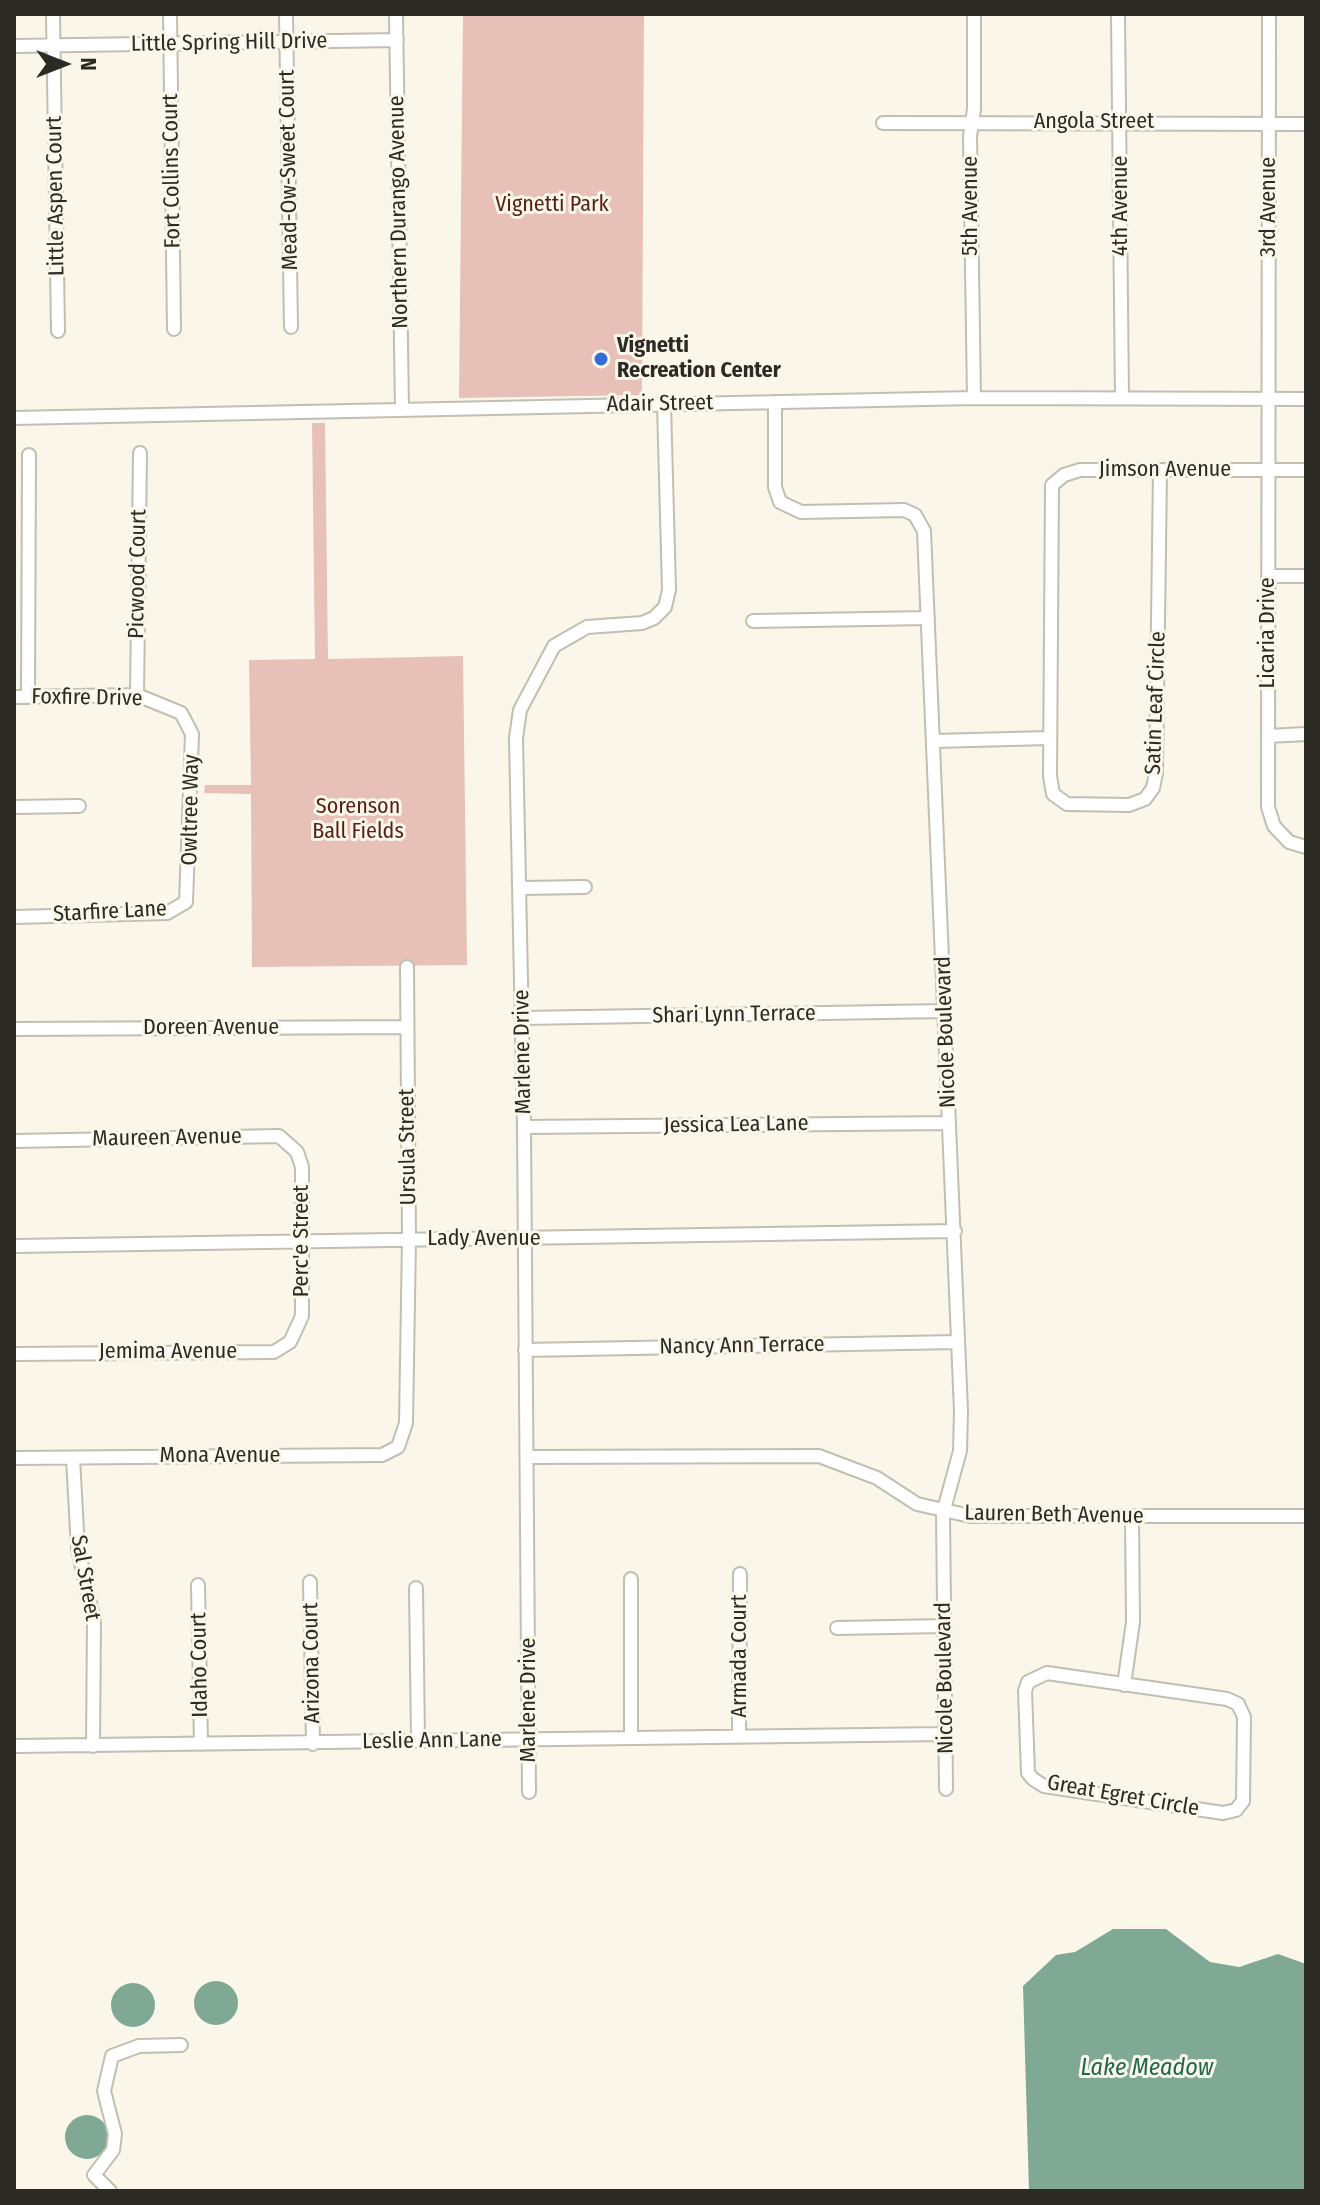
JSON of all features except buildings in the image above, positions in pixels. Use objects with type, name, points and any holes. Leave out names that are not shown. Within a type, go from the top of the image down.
[{"type":"street","name":"Little Aspen Court","points":[[53,14],[58,331]]},
{"type":"street","name":"Fort Collins Court","points":[[170,14],[174,329]]},
{"type":"street","name":"Mead-Ow-Sweet Court","points":[[286,14],[291,327]]},
{"type":"street","name":"Northern Durango Avenue","points":[[396,14],[402,410]]},
{"type":"street","name":"5th Avenue","points":[[974,14],[974,398]]},
{"type":"street","name":"4th Avenue","points":[[1118,14],[1122,398]]},
{"type":"street","name":"3rd Avenue","points":[[1269,14],[1269,399]]},
{"type":"street","name":"Little Spring Hill Drive","points":[[14,46],[397,40]]},
{"type":"street","name":"Angola Street","points":[[883,123],[1306,124]]},
{"type":"street","name":"Adair Street","points":[[14,418],[974,398],[1306,399]]},
{"type":"street","name":"Licaria Drive","points":[[1269,399],[1268,807],[1274,826],[1289,842],[1306,847]]},
{"type":"street","name":"Nicole Boulevard","points":[[775,402],[775,487],[780,502],[801,512],[904,510],[915,515],[924,531],[955,1231],[960,1451],[943,1513],[946,1789]]},
{"type":"street","name":"Marlene Drive","points":[[529,1792],[524,1127],[516,738],[520,710],[538,670],[554,646],[587,627],[642,623],[654,618],[665,607],[669,590],[664,404]]},
{"type":"street","name":"Picwood Court","points":[[137,695],[140,453]]},
{"type":"street","points":[[21,697],[29,455]]},
{"type":"street","name":"Jimson Avenue","points":[[1064,475],[1080,470],[1306,470]]},
{"type":"street","name":"Satin Leaf Circle","points":[[1064,475],[1052,485],[1049,503],[1049,738],[1053,794],[1067,804],[1129,805],[1145,799],[1153,788],[1156,773],[1160,471]]},
{"type":"street","points":[[1268,576],[1306,576]]},
{"type":"street","points":[[753,621],[928,618]]},
{"type":"street","name":"Foxfire Drive","points":[[21,697],[137,695],[181,713],[192,734]]},
{"type":"street","name":"Owltree Way","points":[[190,885],[192,734]]},
{"type":"street","points":[[1268,736],[1306,734]]},
{"type":"street","points":[[934,741],[1049,738]]},
{"type":"street","points":[[14,807],[79,806]]},
{"type":"street","name":"Starfire Lane","points":[[14,917],[167,913],[186,902],[190,885]]},
{"type":"street","points":[[521,888],[585,887]]},
{"type":"street","name":"Ursula Street","points":[[406,1423],[409,1239],[407,967]]},
{"type":"street","name":"Shari Lynn Terrace","points":[[522,1018],[945,1011]]},
{"type":"street","name":"Doreen Avenue","points":[[14,1029],[407,1027]]},
{"type":"street","name":"Jessica Lea Lane","points":[[524,1127],[949,1123]]},
{"type":"street","name":"Maureen Avenue","points":[[14,1141],[279,1136],[297,1152],[302,1167]]},
{"type":"street","name":"Perc'e Street","points":[[302,1167],[302,1316]]},
{"type":"street","name":"Lady Avenue","points":[[14,1246],[955,1231]]},
{"type":"street","name":"Jemima Avenue","points":[[14,1354],[274,1352],[290,1342],[302,1316]]},
{"type":"street","name":"Nancy Ann Terrace","points":[[525,1350],[958,1342]]},
{"type":"street","name":"Mona Avenue","points":[[14,1458],[382,1455],[398,1447],[406,1423]]},
{"type":"street","name":"Lauren Beth Avenue","points":[[527,1457],[819,1456],[851,1465],[917,1504],[943,1513],[970,1516],[1306,1516]]},
{"type":"street","name":"Sal Street","points":[[73,1458],[78,1549],[94,1621],[93,1746]]},
{"type":"street","points":[[1124,1685],[1133,1622],[1132,1516]]},
{"type":"street","name":"Armada Court","points":[[739,1737],[740,1574]]},
{"type":"street","points":[[631,1579],[631,1738]]},
{"type":"street","name":"Arizona Court","points":[[310,1582],[313,1744]]},
{"type":"street","name":"Idaho Court","points":[[198,1585],[201,1744]]},
{"type":"street","points":[[416,1588],[418,1740]]},
{"type":"street","points":[[837,1628],[944,1626]]},
{"type":"street","name":"Great Egret Circle","points":[[1047,1673],[1124,1685],[1227,1699],[1238,1704],[1244,1717],[1245,1793],[1236,1810],[1223,1813],[1044,1786],[1033,1779],[1028,1773],[1028,1682],[1047,1673]]},
{"type":"street","name":"Leslie Ann Lane","points":[[14,1746],[945,1734]]},
{"type":"street","points":[[110,2191],[94,2175],[113,2150],[115,2134],[104,2091],[112,2056],[139,2046],[181,2045]]},
{"type":"green space","name":"Vignetti Park","points":[[463,14],[644,14],[642,395],[459,398]]},
{"type":"green space","name":"Sorenson Ball Fields","points":[[312,423],[325,423],[328,659],[463,656],[467,965],[252,967],[251,794],[204,793],[205,785],[251,785],[249,660],[315,659]]},
{"type":"water","name":"Lake Meadow","points":[[1113,1929],[1166,1929],[1210,1962],[1239,1967],[1278,1954],[1306,1964],[1306,2191],[1029,2191],[1023,1986],[1056,1955],[1075,1952]]},
{"type":"water","points":[[216,1981],[231,1988],[238,2003],[231,2018],[216,2025],[201,2018],[194,2003],[201,1988]]},
{"type":"water","points":[[133,1983],[148,1990],[155,2005],[148,2020],[133,2027],[118,2020],[111,2005],[118,1990]]},
{"type":"water","points":[[87,2115],[102,2122],[109,2137],[102,2152],[87,2159],[72,2152],[65,2137],[72,2122]]},
{"type":"place","name":"Vignetti Recreation Center","points":[[601,359]]}]
